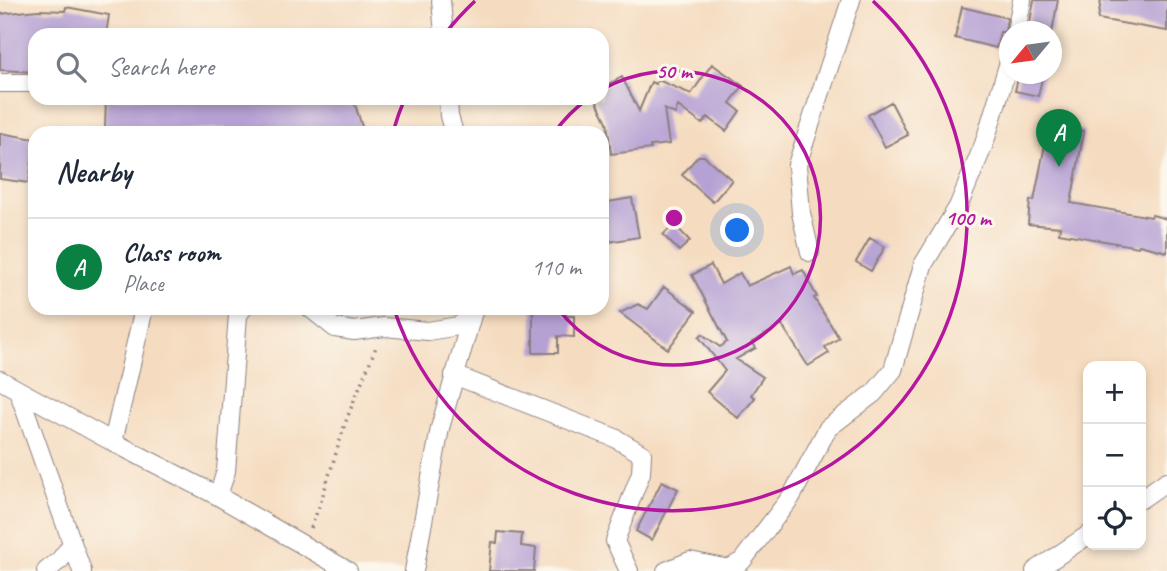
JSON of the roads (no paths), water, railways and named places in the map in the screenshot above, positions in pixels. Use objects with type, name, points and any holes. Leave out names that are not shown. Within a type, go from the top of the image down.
[{"type":"street","points":[[439,28],[442,0]]},
{"type":"street","points":[[810,252],[801,213],[797,165],[851,0]]},
{"type":"street","points":[[1018,21],[1022,0]]},
{"type":"street","points":[[0,83],[28,83]]},
{"type":"street","points":[[666,571],[690,561],[729,569],[742,561],[792,497],[828,428],[874,393],[894,370],[923,265],[958,207],[984,144],[1002,84]]},
{"type":"street","points":[[448,105],[452,126]]},
{"type":"street","points":[[113,442],[142,315]]},
{"type":"street","points":[[218,496],[226,471],[238,315]]},
{"type":"street","points":[[319,315],[335,328],[354,331],[384,327],[428,331],[458,326],[470,315]]},
{"type":"street","points":[[414,571],[440,428],[472,315]]},
{"type":"street","points":[[454,374],[615,438],[642,454],[641,473],[615,541],[629,571]]},
{"type":"street","points":[[0,380],[218,496],[348,571]]},
{"type":"street","points":[[18,390],[82,571]]},
{"type":"street","points":[[1146,496],[1167,481]]},
{"type":"street","points":[[1035,571],[1083,538]]},
{"type":"street","points":[[46,571],[60,560],[72,544]]},
{"type":"place","name":"Class room","points":[[1059,167]]}]
